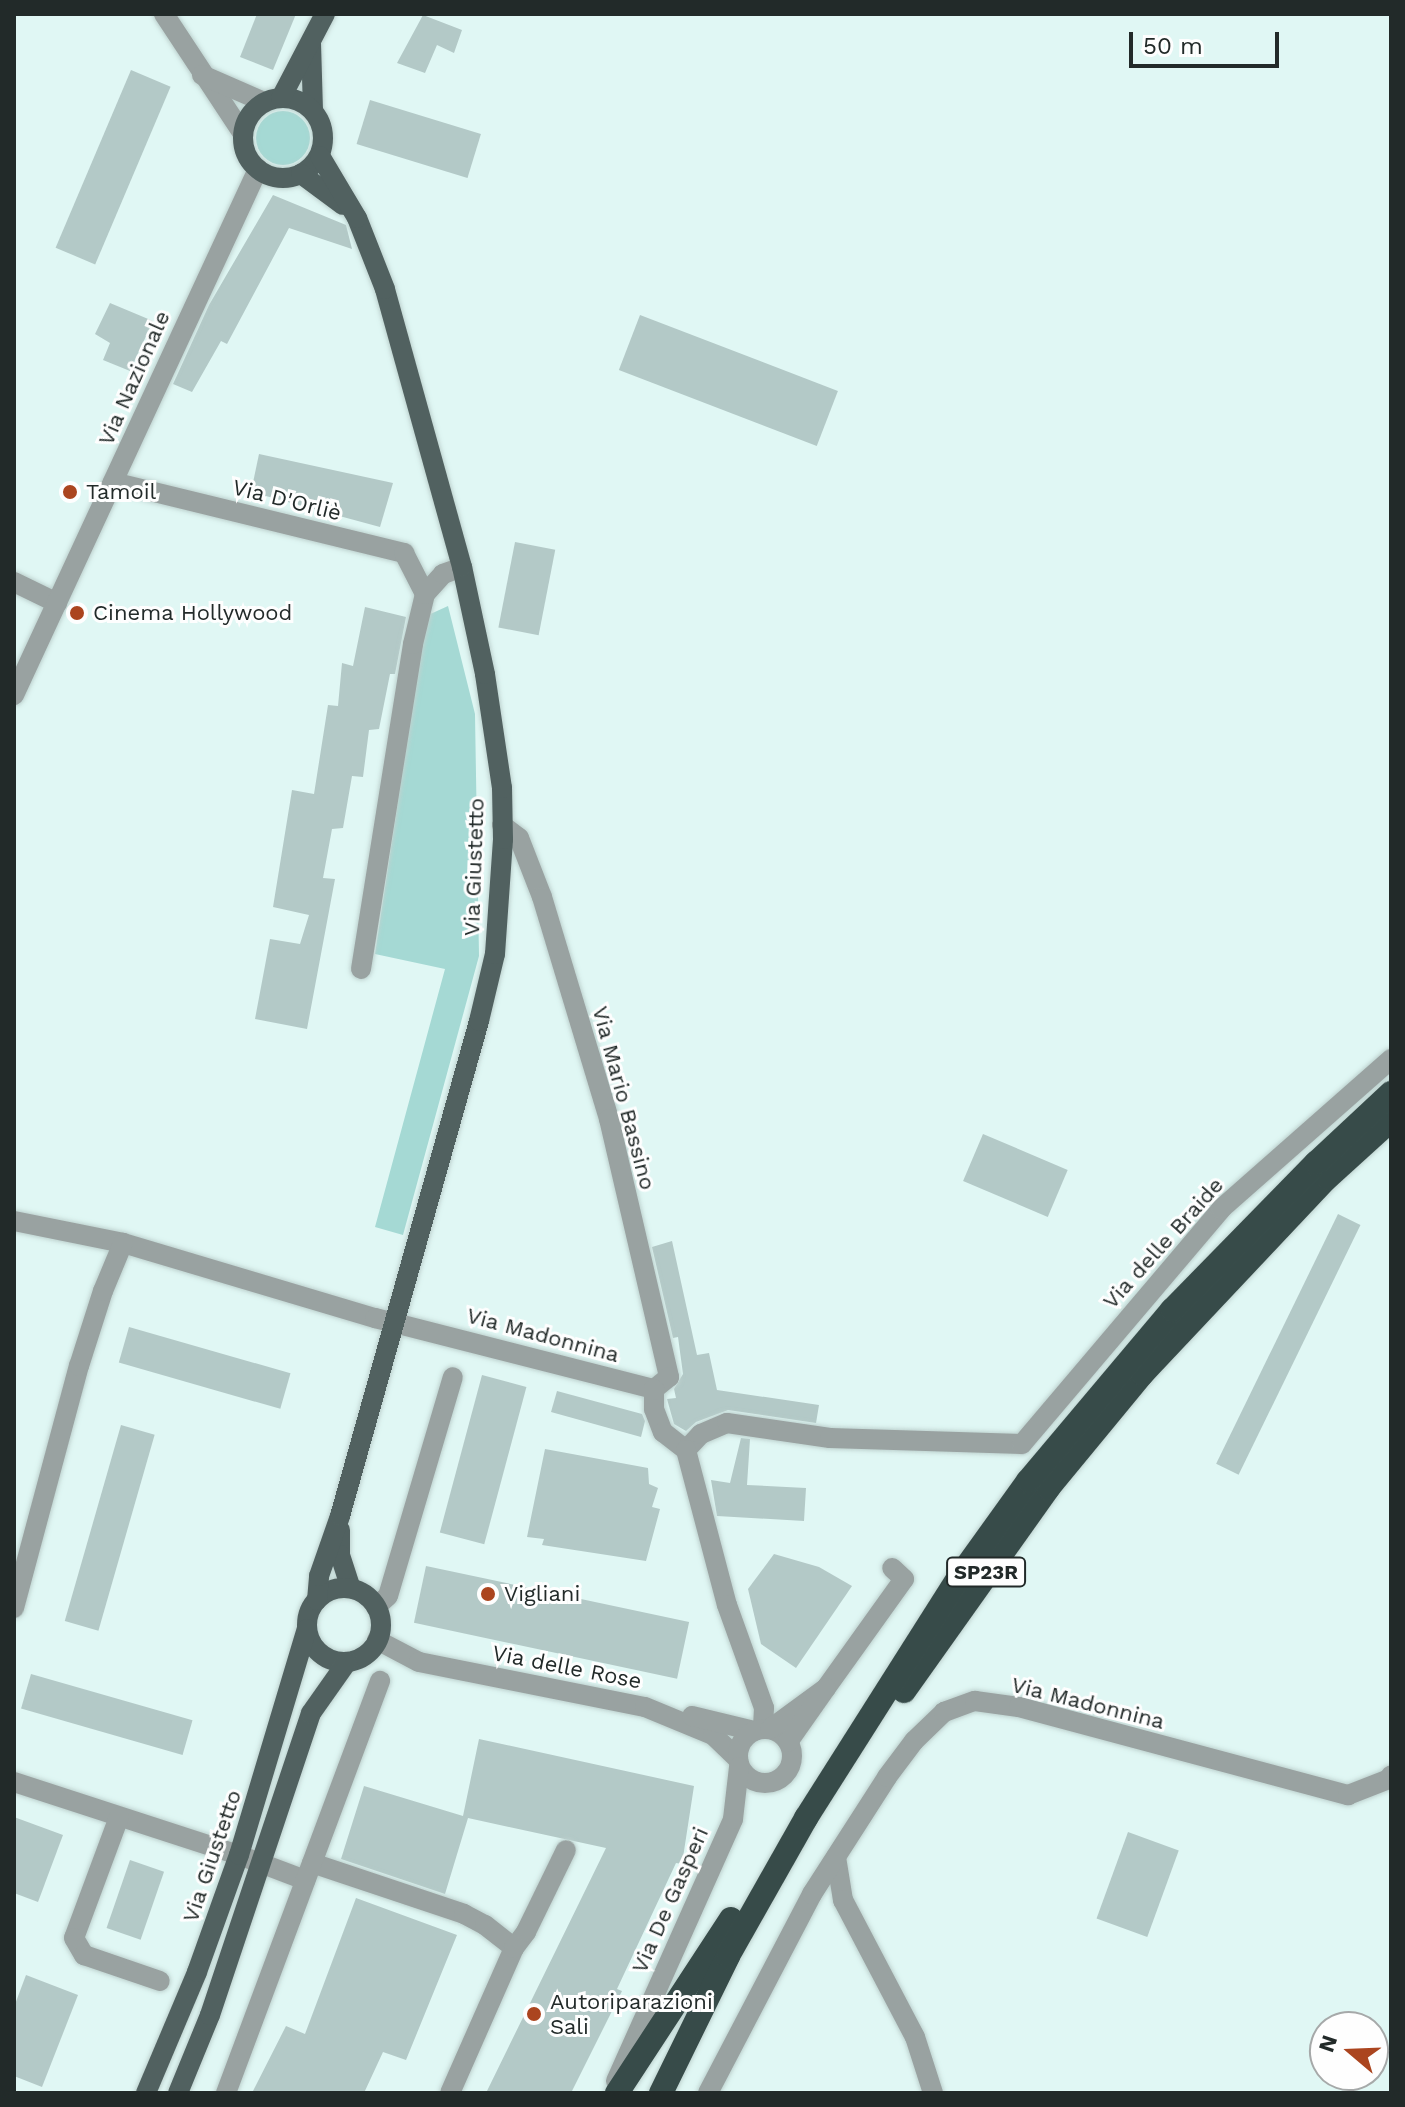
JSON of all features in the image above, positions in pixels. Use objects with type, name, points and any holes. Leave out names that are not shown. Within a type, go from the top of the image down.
[{"type":"highway","name":"SP23R","points":[[661,2093],[728,1956],[806,1818],[959,1577],[1028,1481],[1172,1310],[1316,1163],[1391,1093]]},
{"type":"highway","name":"SP23R","points":[[676,2093],[741,1963],[801,1855],[898,1700],[991,1565],[1093,1432],[1189,1320],[1327,1178],[1391,1120]]},
{"type":"highway","points":[[617,2093],[685,1992],[772,1852],[806,1818]]},
{"type":"main road","points":[[273,100],[311,43],[325,14]]},
{"type":"main road","points":[[311,43],[313,110],[324,132],[320,156],[301,174],[274,178],[258,169],[249,159],[243,134],[254,110],[273,100],[293,99],[313,110]]},
{"type":"main road","name":"Via Giustetto","points":[[317,1600],[319,1576],[340,1516],[495,954],[502,825],[502,788],[483,656],[462,567],[385,289],[357,218],[320,156]]},
{"type":"main road","name":"Via Giustetto","points":[[301,174],[330,192],[357,218]]},
{"type":"main road","name":"Via Giustetto","points":[[340,1516],[340,1555],[351,1588]]},
{"type":"main road","points":[[351,1588],[370,1598],[376,1607],[380,1618],[377,1640],[360,1658],[347,1662],[325,1657],[310,1640],[307,1618],[317,1600],[326,1592],[351,1588]]},
{"type":"main road","name":"Via Giustetto","points":[[151,2085],[239,1855],[307,1629]]},
{"type":"main road","points":[[151,2085],[181,2092],[262,1866],[311,1713],[347,1662]]},
{"type":"street","points":[[164,14],[201,75],[243,134]]},
{"type":"street","points":[[201,75],[273,100]]},
{"type":"street","name":"Via Nazionale","points":[[14,695],[258,169]]},
{"type":"street","name":"Via D'Orliè","points":[[113,482],[404,553],[425,594]]},
{"type":"street","points":[[361,969],[413,644],[425,594],[443,574],[462,567]]},
{"type":"street","points":[[14,582],[57,603]]},
{"type":"street","name":"Via Mario Bassino","points":[[502,825],[519,838],[542,897],[609,1119],[669,1377],[654,1389]]},
{"type":"street","name":"Via delle Braide","points":[[686,1450],[701,1434],[727,1423],[830,1438],[1022,1444],[1221,1209],[1391,1059]]},
{"type":"street","name":"Via Madonnina","points":[[14,1221],[123,1243],[395,1321],[654,1389]]},
{"type":"street","points":[[14,1608],[79,1366],[103,1291],[123,1243]]},
{"type":"street","points":[[376,1607],[388,1596],[453,1377]]},
{"type":"street","points":[[654,1389],[654,1409],[663,1432],[686,1450],[727,1605],[764,1708],[762,1730]]},
{"type":"street","points":[[645,1707],[762,1730],[788,1742],[904,1579],[892,1568]]},
{"type":"street","name":"Via delle Rose","points":[[377,1640],[419,1662],[645,1707],[700,1728],[727,1746],[738,1763],[757,1782],[775,1781],[783,1776],[792,1760],[788,1742]]},
{"type":"street","points":[[226,2093],[380,1681]]},
{"type":"street","points":[[738,1763],[741,1742],[826,1688]]},
{"type":"street","name":"Via Madonnina","points":[[708,2093],[780,1951],[836,1857],[914,1741],[944,1712],[975,1701],[1019,1707],[1348,1795],[1389,1779],[1391,1775]]},
{"type":"street","name":"Via De Gasperi","points":[[611,2093],[733,1819],[738,1763]]},
{"type":"street","points":[[14,1782],[239,1855],[262,1866],[309,1871],[464,1914],[485,1925],[514,1948]]},
{"type":"street","points":[[119,1817],[74,1938],[84,1955],[160,1981]]},
{"type":"street","points":[[450,2093],[514,1948],[526,1932],[566,1850]]},
{"type":"street","points":[[836,1857],[843,1900],[915,2037],[933,2093]]},
{"type":"shaded area","points":[[283,111],[302,119],[310,138],[302,157],[283,165],[264,157],[256,138],[264,119]]},
{"type":"shaded area","points":[[448,606],[475,714],[479,956],[403,1235],[375,1227],[445,969],[375,954],[426,616]]},
{"type":"building","points":[[257,14],[296,14],[273,70],[240,57]]},
{"type":"building","points":[[423,15],[462,30],[454,53],[437,45],[425,73],[397,63]]},
{"type":"building","points":[[131,70],[171,87],[95,264],[56,248]]},
{"type":"building","points":[[370,100],[481,134],[467,178],[357,144]]},
{"type":"building","points":[[273,195],[346,225],[352,249],[289,228],[227,344],[221,341],[192,392],[173,384],[209,305]]},
{"type":"building","points":[[110,303],[153,321],[130,371],[103,360],[110,343],[95,334]]},
{"type":"building","points":[[640,315],[838,391],[817,446],[619,370]]},
{"type":"building","points":[[259,454],[393,483],[380,527],[251,492]]},
{"type":"building","points":[[515,542],[555,550],[539,635],[498,627]]},
{"type":"building","points":[[365,607],[406,617],[395,674],[390,674],[379,729],[369,730],[363,777],[352,776],[343,828],[332,829],[323,878],[335,879],[307,1029],[255,1019],[270,939],[300,944],[309,915],[273,907],[292,790],[314,794],[328,705],[338,706],[342,663],[353,666]]},
{"type":"building","points":[[983,1134],[1068,1170],[1048,1217],[963,1181]]},
{"type":"building","points":[[1338,1214],[1360,1225],[1239,1475],[1216,1464]]},
{"type":"building","points":[[672,1241],[697,1355],[709,1353],[717,1390],[819,1405],[816,1423],[728,1410],[696,1422],[686,1431],[674,1424],[667,1399],[676,1398],[674,1389],[683,1374],[678,1337],[673,1338],[652,1247]]},
{"type":"building","points":[[129,1327],[290,1373],[280,1409],[119,1363]]},
{"type":"building","points":[[482,1375],[526,1387],[484,1544],[440,1532]]},
{"type":"building","points":[[557,1391],[642,1414],[645,1421],[641,1437],[551,1412]]},
{"type":"building","points":[[121,1425],[155,1435],[98,1631],[65,1621]]},
{"type":"building","points":[[741,1438],[750,1439],[747,1485],[806,1488],[804,1521],[717,1516],[711,1480],[730,1483]]},
{"type":"building","points":[[545,1449],[648,1468],[649,1484],[658,1488],[652,1507],[660,1509],[646,1561],[542,1545],[544,1539],[527,1537]]},
{"type":"building","points":[[774,1554],[819,1567],[852,1586],[796,1668],[761,1644],[748,1589]]},
{"type":"building","name":"Vigliani","points":[[426,1566],[689,1622],[677,1679],[414,1623]]},
{"type":"building","points":[[31,1674],[192,1720],[183,1755],[21,1709]]},
{"type":"building","points":[[479,1739],[694,1786],[682,1864],[676,1863],[617,1989],[622,1991],[571,2093],[486,2093],[606,1848],[468,1818],[445,1894],[341,1859],[364,1786],[463,1816]]},
{"type":"building","points":[[14,1817],[63,1835],[38,1902],[14,1893]]},
{"type":"building","points":[[1128,1832],[1179,1850],[1147,1937],[1097,1918]]},
{"type":"building","points":[[130,1860],[164,1872],[141,1940],[107,1928]]},
{"type":"building","points":[[356,1898],[457,1935],[406,2060],[383,2052],[364,2093],[252,2093],[286,2026],[305,2034]]},
{"type":"building","points":[[26,1975],[78,1995],[42,2087],[14,2076],[14,2007]]},
{"type":"place","name":"Tamoil","points":[[70,492]]},
{"type":"place","name":"Cinema Hollywood","points":[[77,613]]},
{"type":"place","name":"Vigliani","points":[[488,1594]]},
{"type":"place","name":"Autoriparazioni Sali","points":[[534,2014]]}]
